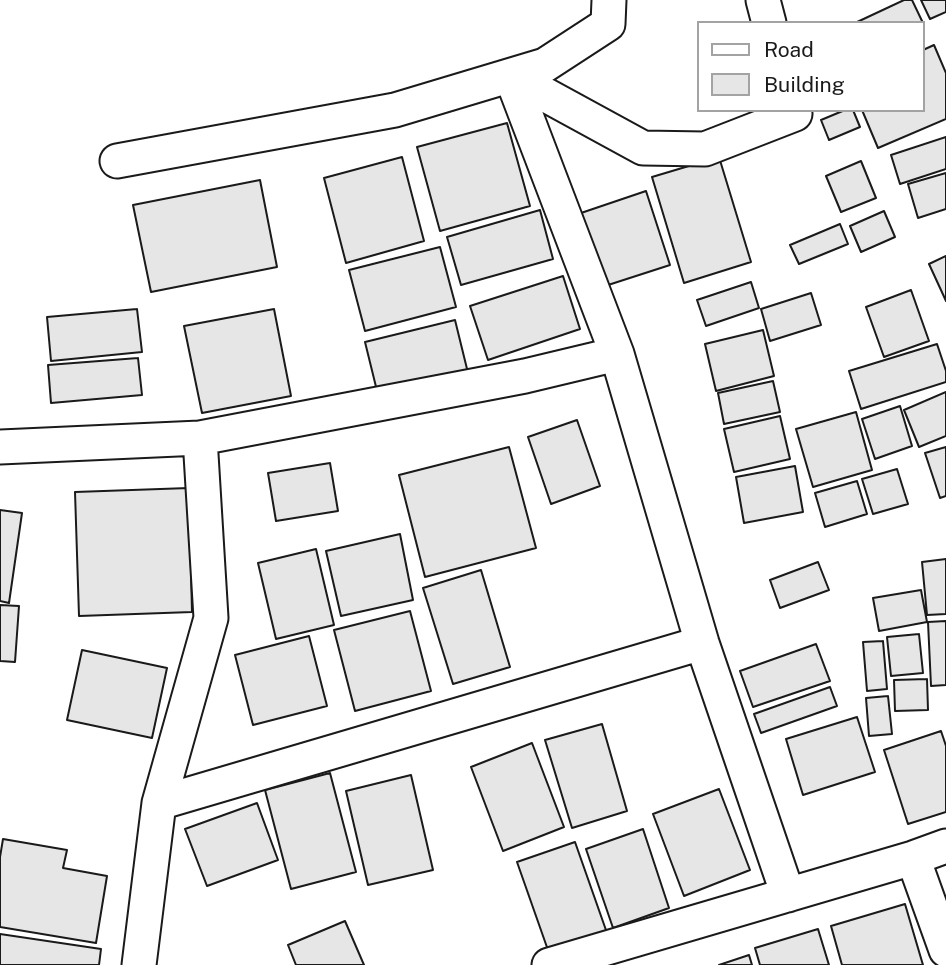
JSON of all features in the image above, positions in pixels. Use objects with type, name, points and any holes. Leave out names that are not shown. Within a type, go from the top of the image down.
[{"type":"street","points":[[117,161],[395,110],[545,65],[608,24],[609,0]]},
{"type":"street","points":[[763,0],[768,21]]},
{"type":"street","points":[[511,76],[643,148],[705,149],[794,112]]},
{"type":"street","points":[[511,76],[617,354],[702,643],[788,895]]},
{"type":"street","points":[[0,447],[200,438],[525,376],[617,354]]},
{"type":"street","points":[[139,965],[159,803],[211,618],[200,438]]},
{"type":"street","points":[[159,803],[702,643]]},
{"type":"street","points":[[549,965],[946,846]]},
{"type":"street","points":[[913,858],[946,950]]},
{"type":"building","points":[[904,0],[912,0],[922,21],[859,21]]},
{"type":"building","points":[[921,0],[946,0],[946,12],[930,19]]},
{"type":"building","points":[[934,45],[946,73],[946,119],[878,148],[863,112],[925,112],[925,49]]},
{"type":"building","points":[[840,112],[854,112],[860,127],[829,140],[821,120]]},
{"type":"building","points":[[507,123],[530,206],[440,231],[417,147]]},
{"type":"building","points":[[946,137],[946,169],[900,184],[891,155]]},
{"type":"building","points":[[402,157],[424,241],[346,263],[324,178]]},
{"type":"building","points":[[719,157],[751,262],[684,283],[652,177]]},
{"type":"building","points":[[861,161],[876,198],[841,212],[826,176]]},
{"type":"building","points":[[946,173],[946,209],[918,218],[908,184]]},
{"type":"building","points":[[260,180],[277,267],[151,292],[133,205]]},
{"type":"building","points":[[646,191],[670,265],[605,286],[581,213]]},
{"type":"building","points":[[540,210],[553,259],[461,285],[447,237]]},
{"type":"building","points":[[884,211],[895,237],[861,252],[850,226]]},
{"type":"building","points":[[840,224],[848,244],[799,264],[790,245]]},
{"type":"building","points":[[440,247],[456,307],[365,331],[349,270]]},
{"type":"building","points":[[946,256],[946,301],[929,264]]},
{"type":"building","points":[[563,276],[580,329],[488,360],[470,306]]},
{"type":"building","points":[[751,282],[759,308],[706,326],[697,300]]},
{"type":"building","points":[[911,290],[929,341],[884,357],[866,307]]},
{"type":"building","points":[[811,293],[821,325],[770,341],[761,309]]},
{"type":"building","points":[[137,309],[142,352],[51,361],[47,317]]},
{"type":"building","points":[[274,309],[291,396],[202,413],[184,326]]},
{"type":"building","points":[[455,320],[469,377],[379,399],[365,342]]},
{"type":"building","points":[[763,330],[774,376],[716,391],[705,344]]},
{"type":"building","points":[[937,344],[946,371],[946,382],[861,409],[849,371]]},
{"type":"building","points":[[138,358],[142,395],[51,403],[48,365]]},
{"type":"building","points":[[773,381],[780,412],[724,424],[718,393]]},
{"type":"building","points":[[946,392],[946,436],[919,447],[904,410]]},
{"type":"building","points":[[900,406],[912,446],[875,459],[862,419]]},
{"type":"building","points":[[856,412],[872,470],[813,487],[796,429]]},
{"type":"building","points":[[780,416],[790,459],[734,472],[724,429]]},
{"type":"building","points":[[577,420],[600,486],[551,504],[528,437]]},
{"type":"building","points":[[509,447],[536,548],[425,577],[399,475]]},
{"type":"building","points":[[946,447],[946,496],[940,498],[925,453]]},
{"type":"building","points":[[330,463],[338,511],[276,521],[268,473]]},
{"type":"building","points":[[795,466],[803,512],[744,523],[736,477]]},
{"type":"building","points":[[897,469],[908,504],[873,514],[862,479]]},
{"type":"building","points":[[857,481],[867,514],[825,527],[815,493]]},
{"type":"building","points":[[189,488],[192,612],[79,616],[75,492]]},
{"type":"building","points":[[0,510],[22,513],[9,603],[0,601]]},
{"type":"building","points":[[400,534],[413,600],[341,616],[326,551]]},
{"type":"building","points":[[316,549],[334,625],[276,639],[258,563]]},
{"type":"building","points":[[946,559],[946,614],[927,615],[922,562]]},
{"type":"building","points":[[818,562],[829,590],[780,608],[770,580]]},
{"type":"building","points":[[481,570],[510,667],[453,684],[423,588]]},
{"type":"building","points":[[921,590],[927,622],[879,631],[873,598]]},
{"type":"building","points":[[0,605],[19,606],[15,662],[0,661]]},
{"type":"building","points":[[410,611],[431,691],[355,711],[334,630]]},
{"type":"building","points":[[946,621],[946,685],[931,686],[928,622]]},
{"type":"building","points":[[919,634],[923,673],[891,676],[887,637]]},
{"type":"building","points":[[309,636],[327,706],[253,725],[235,655]]},
{"type":"building","points":[[883,641],[887,689],[867,691],[863,642]]},
{"type":"building","points":[[816,644],[830,681],[753,707],[740,671]]},
{"type":"building","points":[[82,650],[167,668],[152,738],[67,720]]},
{"type":"building","points":[[927,679],[928,710],[895,711],[894,680]]},
{"type":"building","points":[[830,687],[837,706],[761,733],[754,714]]},
{"type":"building","points":[[888,696],[892,734],[869,736],[866,698]]},
{"type":"building","points":[[857,717],[875,772],[803,795],[786,739]]},
{"type":"building","points":[[602,724],[627,811],[572,828],[545,740]]},
{"type":"building","points":[[941,731],[946,746],[946,812],[908,824],[884,750]]},
{"type":"building","points":[[532,743],[564,827],[503,851],[471,767]]},
{"type":"building","points":[[330,773],[356,872],[291,889],[265,790]]},
{"type":"building","points":[[411,775],[433,870],[368,885],[346,791]]},
{"type":"building","points":[[719,789],[750,870],[684,896],[653,814]]},
{"type":"building","points":[[257,803],[278,860],[207,886],[185,829]]},
{"type":"building","points":[[643,829],[669,908],[613,928],[586,849]]},
{"type":"building","points":[[3,839],[67,850],[63,868],[107,876],[96,943],[0,927],[0,857]]},
{"type":"building","points":[[575,842],[607,933],[549,953],[517,862]]},
{"type":"building","points":[[905,904],[923,965],[842,965],[831,926]]},
{"type":"building","points":[[345,921],[364,965],[296,965],[288,945]]},
{"type":"building","points":[[818,929],[829,965],[760,965],[755,948]]},
{"type":"building","points":[[0,934],[101,949],[99,965],[0,965]]},
{"type":"building","points":[[749,955],[752,965],[719,965]]}]
